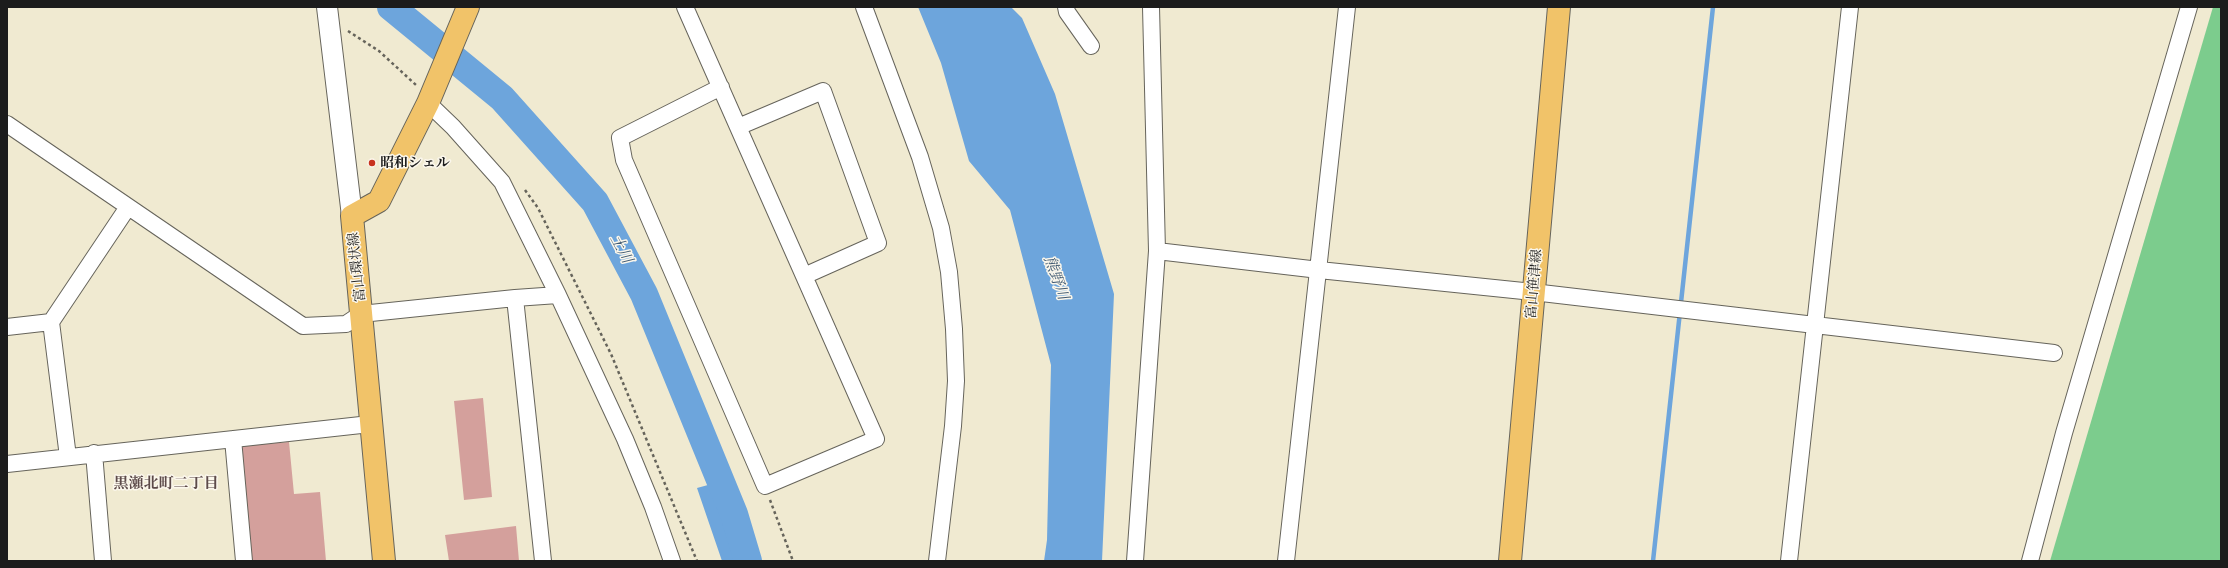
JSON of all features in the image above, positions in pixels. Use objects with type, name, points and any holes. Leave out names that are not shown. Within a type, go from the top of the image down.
[{"type":"main road","name":"富山環状線","points":[[384,561],[370,424],[362,314],[352,216],[379,201],[430,97],[468,7]]},
{"type":"main road","name":"富山笹津線","points":[[1510,561],[1559,7]]},
{"type":"street","points":[[327,7],[352,216]]},
{"type":"street","points":[[685,7],[721,87],[876,439],[765,486],[624,160],[620,138],[721,87]]},
{"type":"street","points":[[864,7],[920,157],[941,228],[949,272],[954,329],[956,381],[953,426],[937,561]]},
{"type":"street","points":[[1066,7],[1067,12],[1091,46]]},
{"type":"street","points":[[1136,561],[1157,250],[1151,7]]},
{"type":"street","points":[[1286,561],[1319,270],[1346,7]]},
{"type":"street","points":[[1789,561],[1850,7]]},
{"type":"street","points":[[2030,561],[2064,433],[2189,7]]},
{"type":"street","points":[[738,127],[823,91],[878,243],[804,276]]},
{"type":"street","points":[[430,97],[502,182],[558,295],[625,439],[653,507],[672,561]]},
{"type":"street","points":[[8,127],[303,326],[346,324],[362,314],[558,295]]},
{"type":"street","points":[[68,457],[51,322],[128,207]]},
{"type":"street","points":[[1157,250],[1319,270],[1533,292],[2054,353]]},
{"type":"street","points":[[515,298],[543,561]]},
{"type":"street","points":[[7,327],[51,322]]},
{"type":"street","points":[[7,464],[94,453],[370,424]]},
{"type":"street","points":[[233,439],[244,561]]},
{"type":"street","points":[[94,453],[103,561]]},
{"type":"path","points":[[765,486],[793,561]]},
{"type":"green space","points":[[2213,7],[2221,7],[2221,561],[2050,561]]},
{"type":"water","name":"熊野川","points":[[918,7],[1011,7],[1022,18],[1055,94],[1114,294],[1102,561],[1044,561],[1047,540],[1051,365],[1010,210],[969,161],[941,63]]},
{"type":"water","points":[[730,479],[760,561],[722,561],[697,488]]},
{"type":"building","points":[[483,398],[492,497],[464,500],[454,401]]},
{"type":"building","points":[[289,442],[294,494],[320,492],[326,561],[252,561],[240,446]]},
{"type":"building","points":[[516,526],[519,561],[449,561],[445,535]]},
{"type":"waterway","name":"土川","points":[[391,7],[502,98],[595,202],[644,294],[734,514],[748,561]]},
{"type":"waterway","points":[[1653,561],[1713,7]]},
{"type":"place","name":"昭和シェル","points":[[372,163]]},
{"type":"district","name":"黒瀬北町二丁目","points":[[166,484]]}]
